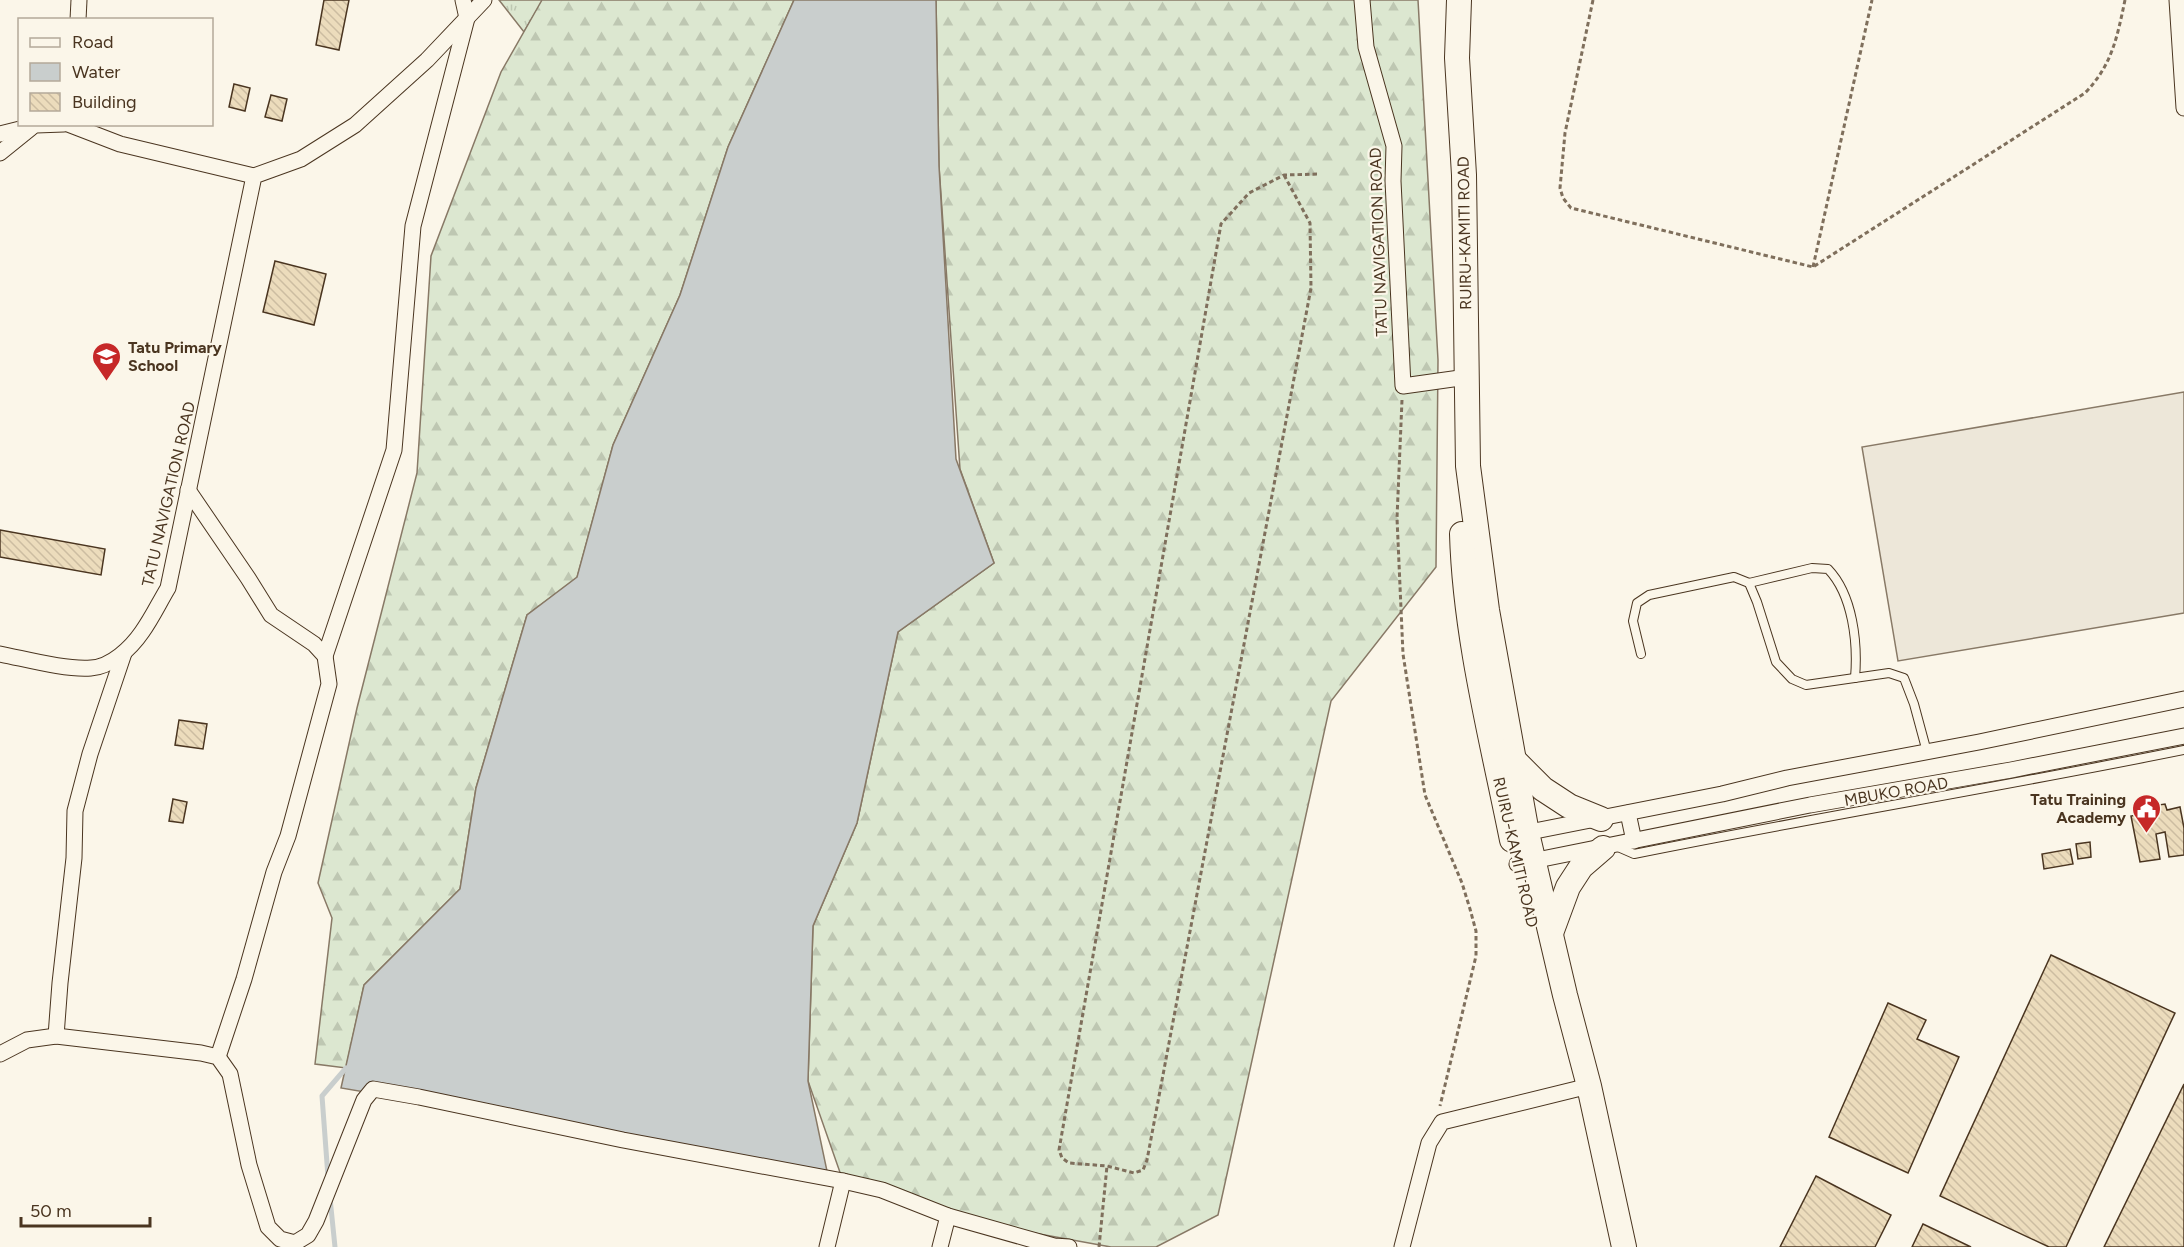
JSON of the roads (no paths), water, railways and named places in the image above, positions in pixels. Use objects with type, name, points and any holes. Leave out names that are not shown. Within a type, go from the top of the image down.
[{"type":"main road","name":"RUIRU-KAMITI ROAD","points":[[1459,0],[1457,58],[1464,175],[1468,466],[1487,610],[1513,759],[1519,834]]},
{"type":"main road","name":"RUIRU-KAMITI ROAD","points":[[1468,466],[1463,502],[1463,555],[1473,639],[1525,862],[1539,956],[1583,1087]]},
{"type":"main road","points":[[1513,759],[1543,789],[1569,806],[1601,819]]},
{"type":"main road","points":[[1551,933],[1568,886],[1581,867],[1609,846]]},
{"type":"main road","name":"RUIRU-KAMITI ROAD","points":[[1525,862],[1551,933],[1583,1087],[1622,1238]]},
{"type":"street","points":[[78,18],[79,0]]},
{"type":"street","points":[[218,1057],[244,979],[274,872],[288,836],[329,684],[325,656],[394,450],[413,226],[467,18],[463,0]]},
{"type":"street","points":[[71,126],[120,144],[254,176],[301,159],[355,126],[428,60],[484,0]]},
{"type":"street","name":"TATU NAVIGATION ROAD","points":[[1362,0],[1366,47],[1394,146],[1392,181],[1403,386],[1467,377]]},
{"type":"street","points":[[2176,0],[2184,108]]},
{"type":"street","points":[[0,134],[32,126]]},
{"type":"street","points":[[0,153],[35,126]]},
{"type":"street","name":"TATU NAVIGATION ROAD","points":[[0,654],[65,666],[92,668],[104,664],[124,653],[141,633],[168,588],[254,176]]},
{"type":"street","points":[[189,490],[271,615],[314,644],[325,656]]},
{"type":"street","points":[[56,1036],[74,858],[75,811],[90,754],[124,653]]},
{"type":"street","points":[[1519,834],[2184,699]]},
{"type":"street","points":[[1525,862],[1810,805],[2012,770],[2184,736]]},
{"type":"street","points":[[1628,813],[1634,842]]},
{"type":"street","points":[[0,1054],[27,1040],[56,1036],[218,1057],[230,1074],[249,1165],[268,1227],[280,1239],[295,1243],[308,1235],[316,1221],[364,1100],[372,1089],[623,1140],[843,1181],[882,1190],[948,1216],[1059,1247]]},
{"type":"street","points":[[1402,1247],[1429,1143],[1442,1122],[1583,1087]]},
{"type":"street","points":[[827,1247],[843,1181]]},
{"type":"street","points":[[940,1247],[948,1216]]},
{"type":"lane","points":[[1641,654],[1633,621],[1637,603],[1649,595],[1734,577],[1749,583],[1812,568],[1828,569],[1838,579],[1846,597],[1857,657],[1855,678]]},
{"type":"lane","points":[[1749,583],[1776,662],[1792,679],[1806,685],[1889,673],[1904,678],[1914,704],[1927,752]]},
{"type":"lane","name":"MBUKO ROAD","points":[[1609,846],[1635,854],[1769,826],[2025,782],[2184,750]]},
{"type":"water","points":[[794,0],[936,0],[939,166],[956,459],[994,563],[898,632],[857,823],[813,926],[808,1081],[827,1171],[341,1088],[364,985],[460,889],[476,788],[527,615],[577,577],[613,445],[680,295],[728,147]]},
{"type":"waterway","points":[[328,1177],[322,1096],[346,1068]]},
{"type":"waterway","points":[[330,1198],[335,1247]]},
{"type":"place","name":"Tatu Primary School","points":[[107,382]]},
{"type":"place","name":"Tatu Training Academy","points":[[2147,834]]}]
